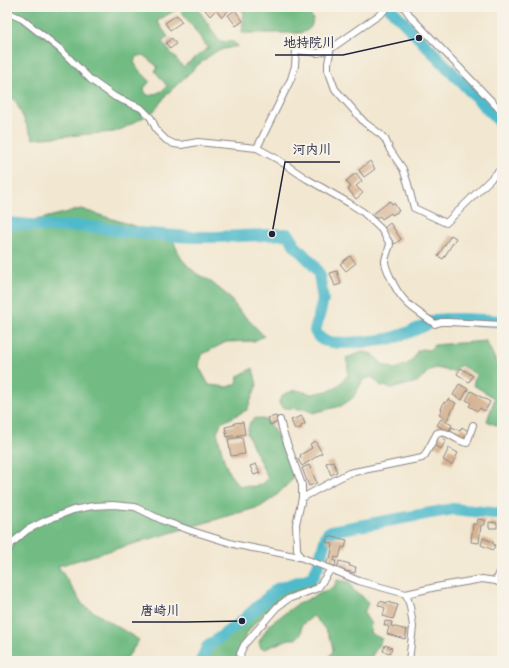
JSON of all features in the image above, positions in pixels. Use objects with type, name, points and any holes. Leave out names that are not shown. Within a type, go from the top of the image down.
[{"type":"street","points":[[404,7],[411,17],[502,112]]},
{"type":"street","points":[[257,148],[291,79],[295,66],[296,50],[318,53],[329,50],[382,13],[385,8]]},
{"type":"street","points":[[7,12],[22,19],[60,48],[91,80],[115,97],[141,108],[151,118],[157,131],[166,140],[174,144],[181,145],[198,142],[257,148],[363,212],[381,229],[390,244],[385,260],[387,269],[398,292],[404,301],[435,324],[449,322],[502,325]]},
{"type":"street","points":[[329,50],[328,70],[335,89],[365,123],[385,139],[390,150],[403,169],[414,208],[446,223],[502,168]]},
{"type":"street","points":[[280,420],[302,484],[302,498],[296,524],[300,557]]},
{"type":"street","points":[[302,498],[349,473],[422,458],[437,433],[445,433],[463,443],[467,443],[473,426]]},
{"type":"street","points":[[7,551],[12,543],[27,530],[47,520],[73,510],[93,506],[113,505],[135,507],[164,521],[237,545],[300,557],[359,581],[406,594],[470,580],[482,579],[499,582],[502,568]]},
{"type":"street","points":[[242,661],[240,654],[244,645],[277,607],[288,599],[318,588],[331,569]]},
{"type":"street","points":[[406,594],[410,606],[413,627],[409,661]]},
{"type":"green space","points":[[7,7],[202,7],[199,10],[219,41],[233,42],[238,46],[215,52],[199,64],[169,92],[153,112],[114,132],[33,139],[16,102],[7,92]],"holes":[[[179,8],[208,48],[183,67],[162,42],[168,37],[157,21]],[[143,55],[158,67],[155,71],[167,86],[162,91],[150,96],[145,93],[144,88],[150,81],[138,69],[134,62],[136,57]]]},
{"type":"green space","points":[[238,7],[303,7],[313,18],[313,21],[310,28],[300,33],[242,33],[244,13]]},
{"type":"green space","points":[[81,209],[172,238],[181,258],[188,266],[227,295],[264,336],[254,341],[226,342],[201,355],[199,367],[209,385],[228,387],[237,384],[238,376],[253,368],[257,385],[247,410],[221,423],[217,432],[229,473],[238,485],[254,486],[265,482],[268,479],[247,433],[250,422],[258,418],[266,420],[286,447],[294,474],[290,482],[276,496],[260,507],[58,566],[83,605],[139,640],[125,661],[7,661],[7,227]]},
{"type":"green space","points":[[486,341],[502,373],[502,428],[487,421],[495,398],[473,385],[476,374],[460,365],[454,372],[436,368],[430,370],[417,382],[393,388],[381,386],[372,377],[363,380],[353,398],[341,406],[314,413],[303,409],[285,408],[279,404],[279,401],[284,394],[296,390],[312,394],[336,388],[348,375],[346,358],[362,352],[373,354],[383,365],[395,369],[406,365],[411,361],[417,351],[422,349],[429,350],[434,345]]},
{"type":"green space","points":[[311,580],[315,581],[313,586],[282,598],[274,603],[258,620],[248,632],[240,646],[236,661],[202,661],[204,655],[210,647],[242,623],[277,592]]},
{"type":"green space","points":[[337,580],[350,582],[353,590],[362,596],[368,603],[364,613],[371,624],[370,633],[382,639],[369,661],[326,661],[333,651],[331,641],[324,628],[313,616],[301,626],[302,633],[296,639],[289,639],[265,649],[261,648],[259,642],[269,625],[296,605],[334,587]]},
{"type":"building","points":[[209,7],[211,9],[216,7],[217,9],[219,7],[227,7],[229,10],[222,17],[216,10],[210,16],[205,10]]},
{"type":"building","points":[[235,10],[243,21],[236,26],[228,15]]},
{"type":"building","points":[[177,15],[182,22],[170,30],[165,23]]},
{"type":"building","points":[[172,38],[176,44],[170,49],[166,43]]},
{"type":"building","points":[[370,161],[375,169],[364,177],[359,170]]},
{"type":"building","points":[[356,173],[362,181],[356,186],[363,193],[356,199],[348,189],[351,187],[346,181]]},
{"type":"building","points":[[390,201],[392,204],[394,203],[399,211],[392,215],[391,213],[382,219],[380,216],[376,218],[373,214]]},
{"type":"building","points":[[390,223],[401,239],[395,244],[383,229]]},
{"type":"building","points":[[451,235],[456,238],[443,259],[438,256]]},
{"type":"building","points":[[350,256],[356,263],[346,271],[340,264]]},
{"type":"building","points":[[337,271],[341,284],[335,286],[330,273]]},
{"type":"building","points":[[461,368],[473,376],[469,382],[457,374]]},
{"type":"building","points":[[459,384],[468,389],[462,400],[453,395]]},
{"type":"building","points":[[471,391],[490,402],[485,411],[480,408],[478,411],[469,406],[471,403],[466,400]]},
{"type":"building","points":[[448,399],[456,403],[447,420],[439,415],[444,402],[446,403]]},
{"type":"building","points":[[276,416],[278,422],[270,425],[268,418]]},
{"type":"building","points":[[302,416],[305,424],[301,426],[301,428],[295,430],[291,420]]},
{"type":"building","points":[[441,419],[452,425],[448,432],[437,425]]},
{"type":"building","points":[[243,422],[245,434],[227,437],[225,427],[234,425],[234,423]]},
{"type":"building","points":[[452,427],[460,431],[462,427],[468,431],[464,439],[449,433]]},
{"type":"building","points":[[439,435],[446,440],[441,449],[433,445]]},
{"type":"building","points":[[242,437],[245,454],[231,456],[228,439]]},
{"type":"building","points":[[315,441],[322,453],[302,466],[298,459],[301,457],[300,455],[312,448],[310,444]]},
{"type":"building","points":[[449,448],[458,453],[452,465],[443,460]]},
{"type":"building","points":[[333,461],[337,472],[331,475],[326,463]]},
{"type":"building","points":[[256,464],[260,473],[254,475],[250,466]]},
{"type":"building","points":[[309,465],[317,483],[309,486],[302,468]]},
{"type":"building","points":[[478,519],[485,520],[485,525],[481,525],[479,543],[471,542],[473,524],[477,524]]},
{"type":"building","points":[[489,522],[497,523],[497,528],[489,528]]},
{"type":"building","points":[[328,536],[347,540],[345,548],[342,547],[339,558],[335,557],[335,567],[326,565],[328,559],[330,559],[333,544],[326,542]]},
{"type":"building","points":[[483,538],[493,542],[495,545],[493,550],[481,545]]},
{"type":"building","points":[[339,561],[350,564],[349,566],[356,567],[355,573],[337,569]]},
{"type":"building","points":[[380,601],[398,605],[393,619],[383,616],[385,608],[378,605]]},
{"type":"building","points":[[385,621],[392,622],[391,626],[407,630],[405,639],[387,634],[389,627],[384,625]]},
{"type":"building","points":[[385,645],[392,648],[390,653],[383,651]]},
{"type":"waterway","points":[[389,7],[502,124]]},
{"type":"waterway","points":[[7,223],[54,227],[78,226],[125,232],[190,237],[287,234],[290,236],[295,246],[312,263],[319,274],[323,300],[315,331],[320,338],[329,342],[359,342],[390,339],[424,326],[432,321],[443,319],[502,321]]},
{"type":"waterway","points":[[319,562],[327,534],[331,531],[453,509],[502,514]]},
{"type":"waterway","points":[[201,661],[207,647],[242,621],[277,589],[310,578],[314,575],[318,566]]},
{"type":"place","name":"地持院川","points":[[419,38]]},
{"type":"place","name":"河内川","points":[[272,234]]},
{"type":"place","name":"唐崎川","points":[[242,621]]}]
